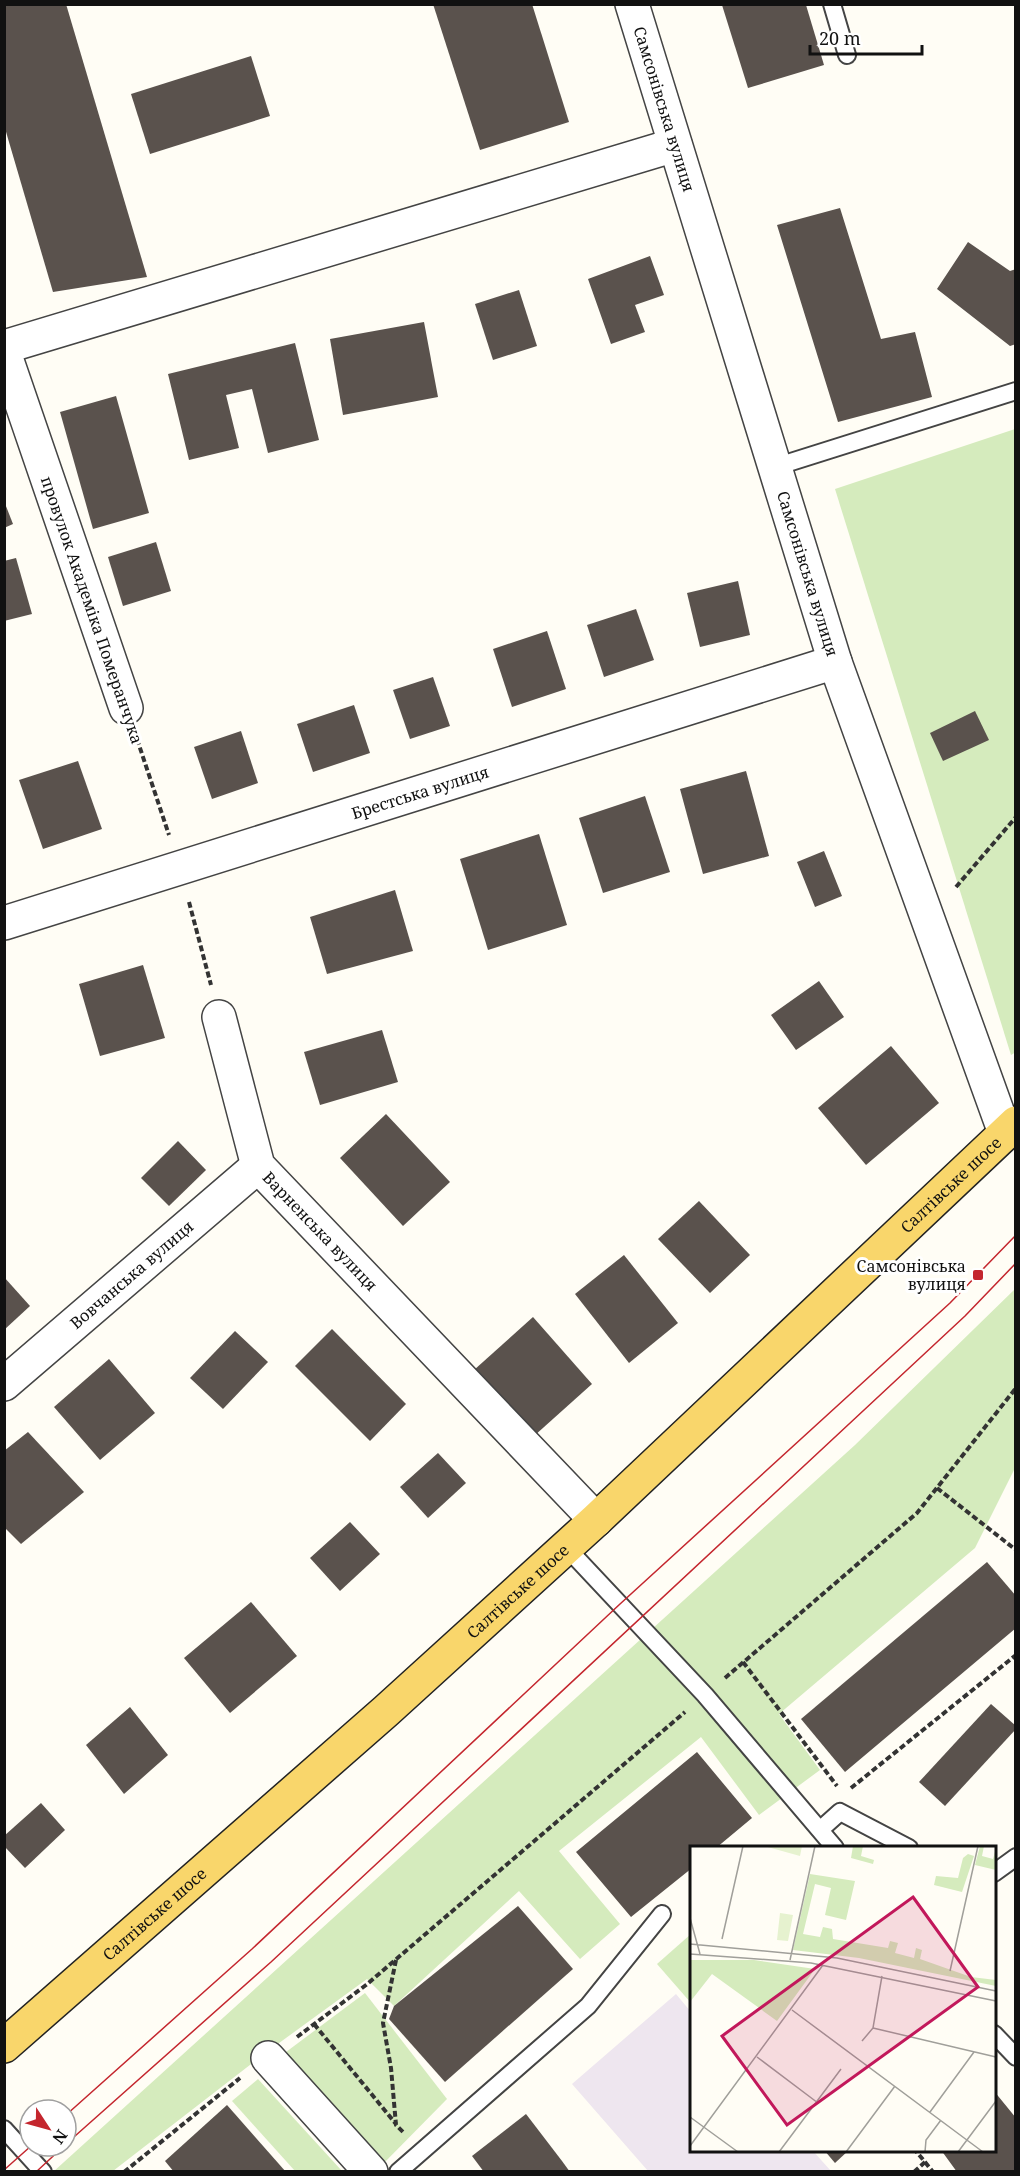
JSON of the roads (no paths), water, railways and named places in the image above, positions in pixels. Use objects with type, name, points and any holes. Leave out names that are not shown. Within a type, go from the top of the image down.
[{"type":"main road","name":"Салтівське шосе","points":[[4,2046],[386,1711],[596,1520],[1010,1128]]},
{"type":"street","name":"Самсонівська вулиця","points":[[632,4],[835,662],[928,920],[1010,1128]]},
{"type":"street","points":[[4,350],[675,145]]},
{"type":"street","name":"провулок Академіка Померанчука","points":[[4,350],[126,708]]},
{"type":"street","name":"Брестська вулиця","points":[[4,923],[835,662]]},
{"type":"street","name":"Варненська вулиця","points":[[219,1017],[258,1167],[596,1520]]},
{"type":"street","name":"Вовчанська вулиця","points":[[4,1384],[258,1167]]},
{"type":"street","points":[[268,2058],[371,2172]]},
{"type":"lane","points":[[832,4],[847,55]]},
{"type":"lane","points":[[775,467],[1016,391]]},
{"type":"lane","points":[[566,1547],[705,1695],[833,1846]]},
{"type":"lane","points":[[820,1829],[840,1812],[905,1846]]},
{"type":"lane","points":[[996,1872],[1016,1857]]},
{"type":"lane","points":[[398,2172],[588,2006],[662,1914]]},
{"type":"lane","points":[[996,2036],[1016,2056]]},
{"type":"lane","points":[[4,2129],[43,2172]]},
{"type":"tram line","points":[[78,2104],[252,1949],[620,1604],[950,1303],[1016,1235]]},
{"type":"tram line","points":[[78,2133],[271,1962],[965,1316],[1016,1263]]},
{"type":"tram line","points":[[4,2170],[18,2158]]},
{"type":"tram line","points":[[36,2172],[51,2158]]},
{"type":"place","name":"Самсонівська вулиця","points":[[978,1275]]}]
